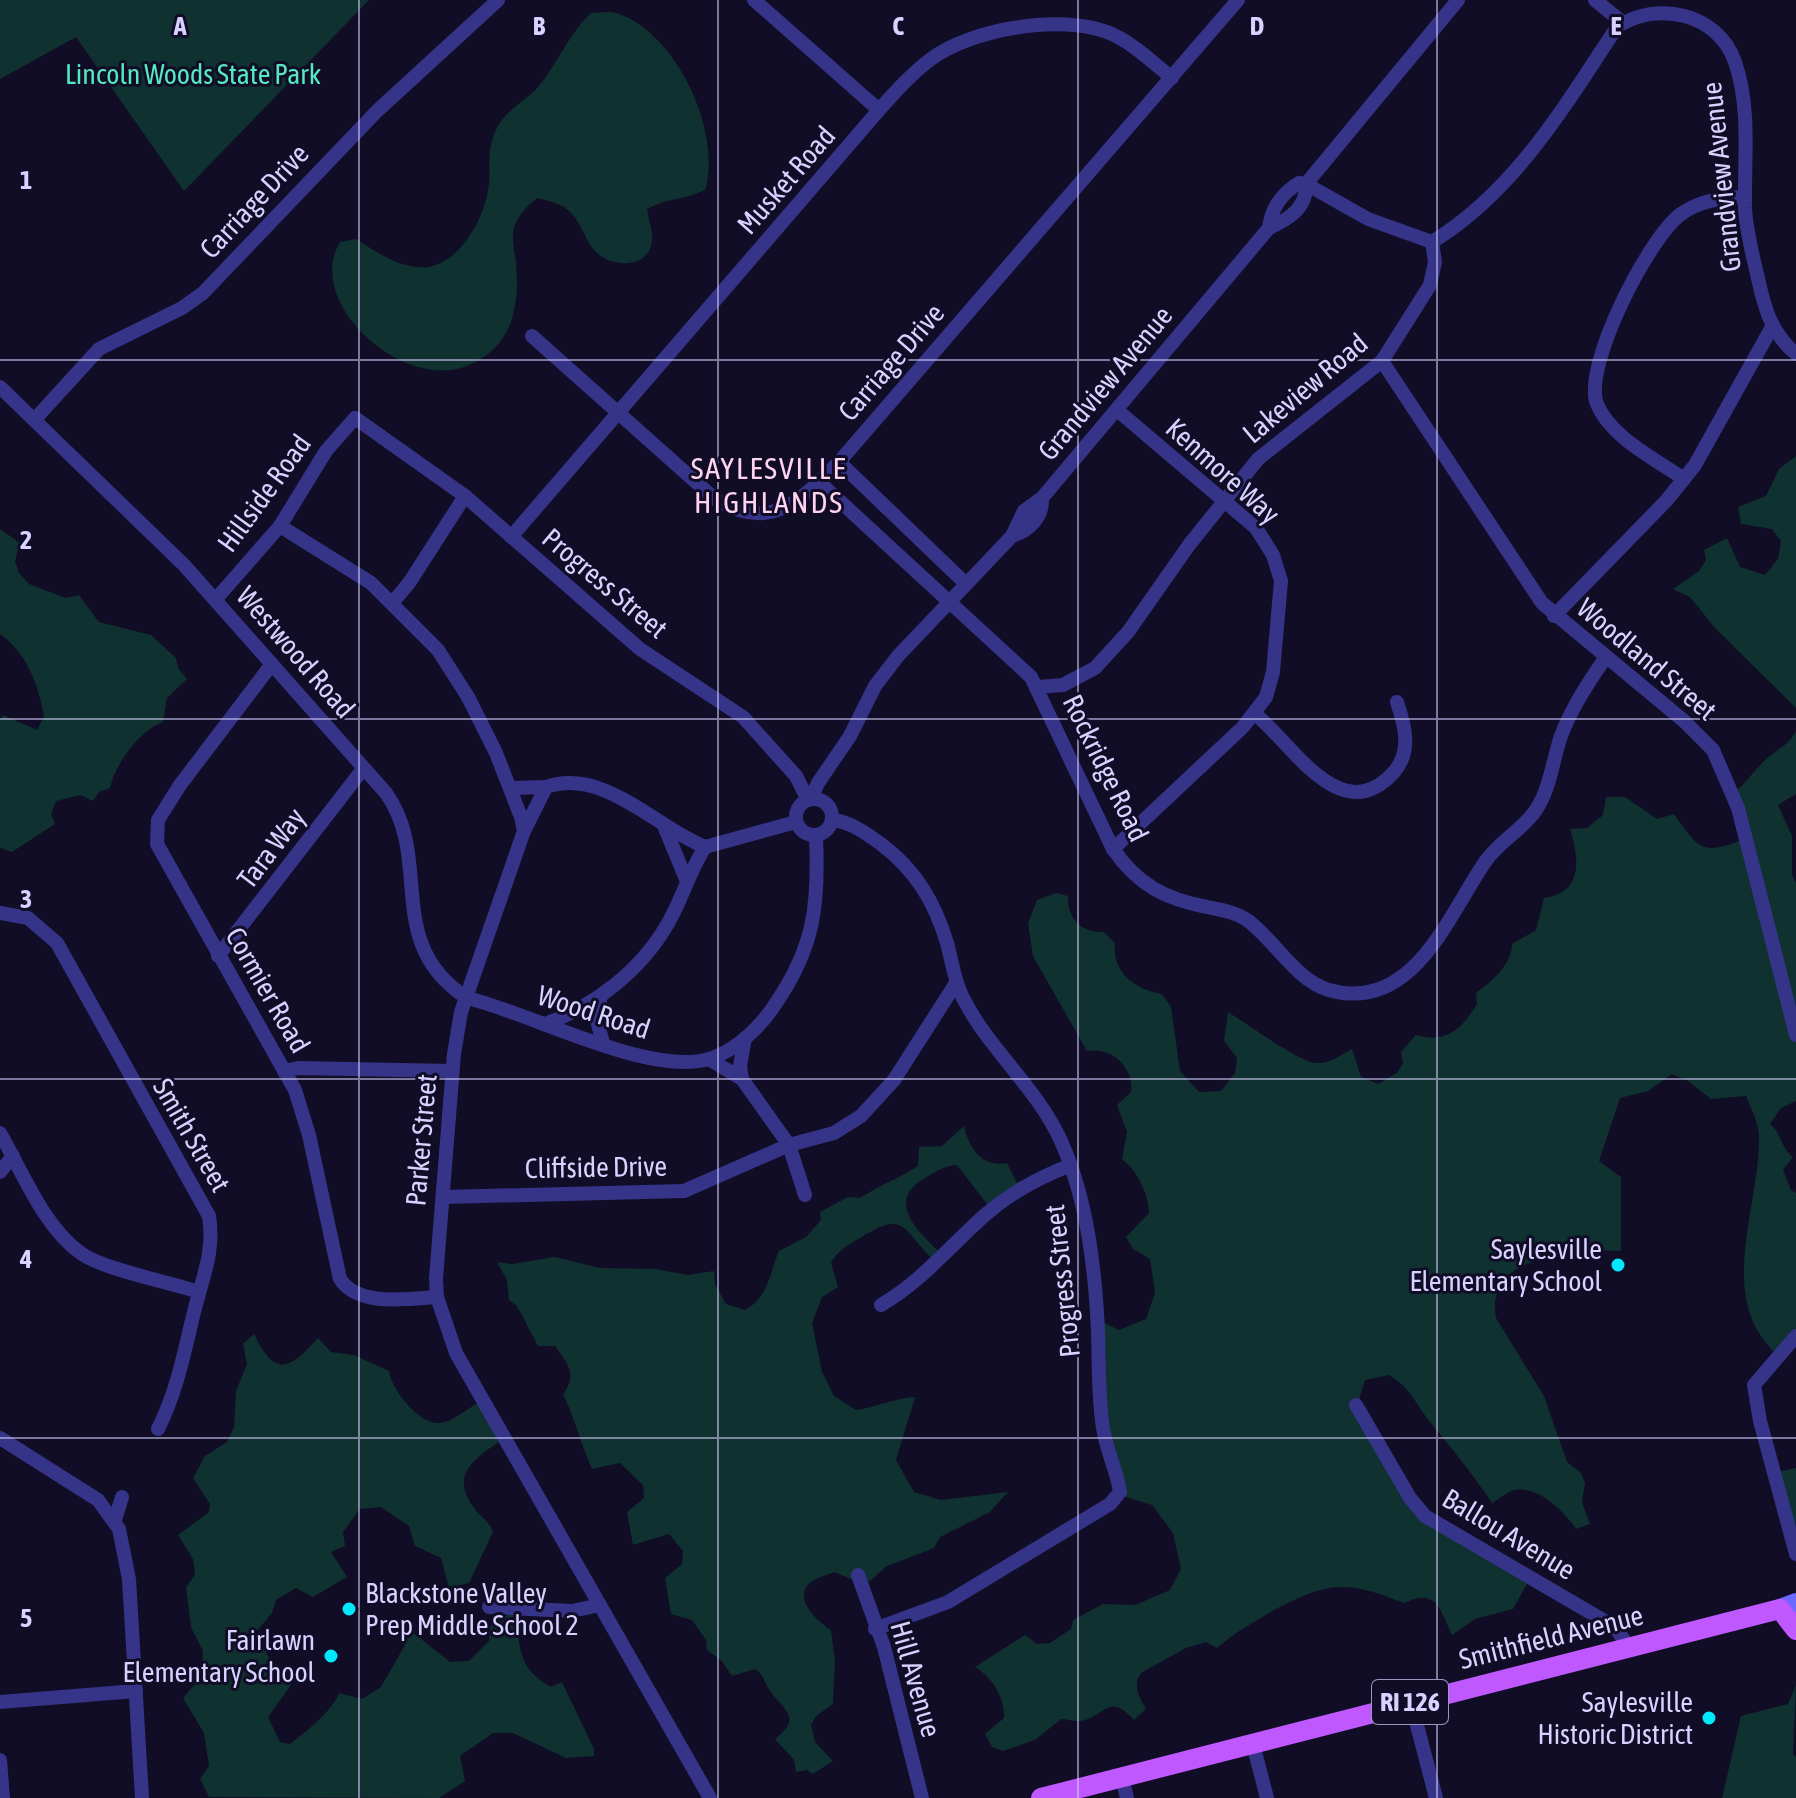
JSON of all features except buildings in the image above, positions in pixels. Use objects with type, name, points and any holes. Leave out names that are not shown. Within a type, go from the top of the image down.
[{"type":"main road","name":"Smithfield Avenue","points":[[1041,1798],[1125,1788],[1253,1744],[1788,1606]]},
{"type":"main road","points":[[1788,1606],[1796,1630]]},
{"type":"street","name":"Carriage Drive","points":[[36,418],[99,349],[182,308],[203,293],[377,111],[498,0]]},
{"type":"street","points":[[754,0],[879,110]]},
{"type":"street","name":"Carriage Drive","points":[[532,336],[715,499],[742,513],[780,510],[802,498],[839,462],[1238,0]]},
{"type":"street","name":"Grandview Avenue","points":[[810,799],[846,744],[875,686],[948,601],[1012,536],[1024,511],[1042,498],[1269,228],[1296,211],[1305,198],[1306,184],[1458,0]]},
{"type":"street","points":[[1306,184],[1368,219],[1432,242],[1467,220],[1512,177],[1622,22],[1595,0]]},
{"type":"street","name":"Grandview Avenue","points":[[1622,22],[1639,11],[1668,9],[1694,15],[1720,34],[1740,80],[1745,120],[1748,231],[1761,297],[1772,327],[1796,354]]},
{"type":"street","name":"Musket Road","points":[[511,537],[879,110],[932,58],[965,40],[1057,24],[1084,26],[1119,38],[1172,78]]},
{"type":"street","points":[[1684,479],[1611,425],[1596,403],[1594,384],[1616,318],[1636,272],[1659,237],[1680,215],[1694,207],[1721,199],[1745,197]]},
{"type":"street","name":"Lakeview Road","points":[[1038,687],[1063,685],[1080,678],[1109,654],[1225,499],[1273,445],[1382,361],[1430,285],[1435,262],[1432,242]]},
{"type":"street","points":[[1554,616],[1684,479],[1711,439],[1772,327]]},
{"type":"street","name":"Woodland Street","points":[[1382,361],[1528,584],[1554,616],[1696,731],[1713,750],[1726,774],[1738,808],[1796,1035]]},
{"type":"street","name":"Westwood Road","points":[[0,387],[36,418],[216,599],[386,793],[401,820],[413,920],[421,948],[444,982],[467,998]]},
{"type":"street","name":"Kenmore Way","points":[[1113,849],[1255,714],[1270,688],[1281,581],[1265,540],[1225,499],[1117,410]]},
{"type":"street","name":"Progress Street","points":[[355,418],[465,496],[640,649],[743,717],[796,776],[810,799]]},
{"type":"street","name":"Hillside Road","points":[[216,599],[280,526],[326,451],[355,418]]},
{"type":"street","points":[[839,462],[965,583]]},
{"type":"street","name":"Rockridge Road","points":[[819,482],[1038,687],[1113,849],[1140,882],[1161,894],[1241,916],[1315,983],[1330,990],[1360,993],[1392,983],[1435,944],[1485,861],[1537,809],[1549,782],[1561,735],[1606,657]]},
{"type":"street","points":[[393,602],[409,583],[465,496]]},
{"type":"street","points":[[280,526],[371,583],[422,630],[451,670],[512,788],[524,831]]},
{"type":"street","name":"Cormier Road","points":[[272,664],[180,785],[156,828],[157,844],[284,1071],[301,1108],[336,1268],[346,1287],[370,1297],[437,1297]]},
{"type":"street","points":[[1255,714],[1326,784],[1356,791],[1389,777],[1401,763],[1406,733],[1397,702]]},
{"type":"street","name":"Tara Way","points":[[218,956],[363,769]]},
{"type":"street","points":[[512,788],[546,787],[572,781],[586,784],[705,847],[796,822]]},
{"type":"street","name":"Parker Street","points":[[546,787],[524,831],[457,1028],[437,1297],[456,1353],[710,1798]]},
{"type":"street","points":[[810,799],[831,809],[833,820],[827,830],[816,836],[806,834],[796,822],[798,808],[810,799]]},
{"type":"street","name":"Progress Street","points":[[833,820],[845,821],[876,840],[897,856],[919,881],[934,908],[956,983],[976,1020],[1034,1092],[1071,1165],[1086,1226],[1098,1333],[1102,1427],[1120,1492],[1110,1504],[948,1602],[875,1629]]},
{"type":"street","points":[[665,828],[686,879]]},
{"type":"street","points":[[805,1195],[789,1145],[742,1079],[709,1059],[745,1038],[773,1009],[806,948],[816,912],[816,836]]},
{"type":"street","points":[[545,1024],[601,996],[654,944],[705,847]]},
{"type":"street","name":"Smith Street","points":[[0,913],[28,918],[57,943],[209,1216],[211,1246],[178,1385],[158,1429]]},
{"type":"street","name":"Cliffside Drive","points":[[443,1197],[684,1191],[789,1145],[834,1133],[861,1116],[905,1065],[956,983]]},
{"type":"street","points":[[601,996],[596,1017],[603,1043]]},
{"type":"street","name":"Wood Road","points":[[467,998],[653,1058],[709,1059]]},
{"type":"street","points":[[742,1079],[740,1066],[745,1038]]},
{"type":"street","points":[[284,1071],[298,1068],[452,1071]]},
{"type":"street","points":[[0,1133],[52,1222],[81,1253],[104,1264],[199,1292]]},
{"type":"street","points":[[0,1172],[13,1156]]},
{"type":"street","points":[[881,1305],[921,1279],[986,1214],[1025,1186],[1071,1165]]},
{"type":"street","points":[[1796,1336],[1754,1385],[1760,1421],[1796,1554]]},
{"type":"street","name":"Ballou Avenue","points":[[1356,1405],[1410,1498],[1425,1516],[1500,1563],[1615,1627],[1628,1646]]},
{"type":"street","points":[[0,1438],[85,1491],[115,1520],[125,1547],[129,1579],[142,1798]]},
{"type":"street","points":[[115,1520],[122,1497]]},
{"type":"street","name":"Hill Avenue","points":[[858,1575],[898,1696],[922,1798]]},
{"type":"street","points":[[489,1607],[572,1611],[600,1605]]},
{"type":"street","points":[[0,1702],[136,1691]]},
{"type":"street","points":[[1411,1702],[1436,1798]]},
{"type":"street","points":[[1253,1744],[1267,1798]]},
{"type":"street","points":[[0,1760],[3,1798]]},
{"type":"green space","name":"Lincoln Woods State Park","points":[[0,0],[369,0],[184,191],[76,37],[0,79]]},
{"type":"green space","points":[[591,13],[616,13],[638,23],[658,40],[675,62],[701,114],[709,167],[705,190],[647,209],[652,236],[650,250],[644,257],[628,263],[618,263],[601,256],[567,210],[537,198],[522,213],[514,227],[517,280],[514,311],[510,326],[493,350],[464,367],[439,370],[413,365],[388,353],[365,336],[347,314],[335,290],[332,266],[340,242],[356,239],[392,260],[416,267],[431,267],[456,252],[475,226],[487,197],[490,151],[500,122],[542,82],[571,37]]},
{"type":"green space","points":[[1796,456],[1796,708],[1715,628],[1690,597],[1673,589],[1699,571],[1706,560],[1704,550],[1727,538],[1740,567],[1765,575],[1778,559],[1781,541],[1772,529],[1741,524],[1738,507],[1766,496],[1779,469]]},
{"type":"green space","points":[[0,529],[20,543],[15,561],[19,573],[29,584],[66,598],[79,595],[99,622],[151,635],[176,658],[178,668],[187,679],[167,698],[163,722],[137,740],[123,759],[110,788],[99,792],[93,801],[81,795],[56,801],[51,814],[55,824],[12,852],[0,848],[0,720],[3,715],[37,730],[44,716],[30,670],[17,650],[0,634]]},
{"type":"green space","points":[[1796,731],[1796,794],[1778,805],[1792,836],[1792,875],[1796,883],[1796,1101],[1781,1108],[1770,1124],[1793,1157],[1783,1170],[1791,1190],[1796,1193],[1796,1336],[1776,1354],[1758,1331],[1748,1306],[1744,1279],[1745,1250],[1759,1137],[1746,1096],[1711,1099],[1688,1081],[1672,1074],[1648,1091],[1620,1098],[1599,1161],[1621,1177],[1621,1251],[1582,1252],[1538,1260],[1519,1268],[1504,1280],[1496,1296],[1496,1318],[1544,1396],[1567,1462],[1581,1473],[1585,1483],[1582,1502],[1590,1524],[1576,1529],[1550,1501],[1523,1490],[1511,1491],[1492,1503],[1408,1391],[1389,1375],[1365,1380],[1356,1410],[1428,1523],[1528,1582],[1513,1609],[1475,1619],[1452,1635],[1440,1610],[1431,1600],[1415,1599],[1404,1603],[1352,1587],[1324,1589],[1274,1610],[1217,1648],[1206,1642],[1186,1648],[1141,1673],[1137,1687],[1146,1709],[1134,1720],[1118,1707],[1112,1707],[1089,1719],[1061,1719],[1035,1740],[1003,1751],[992,1747],[985,1734],[1004,1718],[1002,1703],[992,1682],[975,1667],[1025,1635],[1037,1644],[1050,1643],[1071,1629],[1073,1620],[1103,1604],[1135,1605],[1170,1590],[1181,1569],[1173,1533],[1152,1505],[1117,1494],[1094,1318],[1119,1330],[1146,1319],[1155,1293],[1150,1259],[1133,1249],[1126,1237],[1149,1213],[1141,1183],[1122,1159],[1127,1132],[1117,1105],[1131,1092],[1131,1083],[1120,1061],[1105,1052],[1087,1051],[1033,956],[1028,923],[1037,900],[1056,893],[1068,896],[1070,911],[1077,923],[1089,930],[1104,932],[1115,943],[1117,963],[1127,978],[1134,984],[1162,994],[1171,1007],[1180,1071],[1199,1092],[1221,1091],[1235,1073],[1237,1058],[1224,1041],[1228,1012],[1308,1061],[1326,1062],[1352,1049],[1361,1077],[1378,1084],[1397,1073],[1403,1063],[1401,1052],[1416,1035],[1445,1036],[1465,1021],[1477,1004],[1476,993],[1504,966],[1512,944],[1536,930],[1544,898],[1557,895],[1572,881],[1576,862],[1570,829],[1587,828],[1603,815],[1606,797],[1625,797],[1657,819],[1674,814],[1689,835],[1702,846],[1728,845],[1742,840],[1731,795]]},
{"type":"green space","points":[[964,1126],[969,1142],[978,1155],[991,1163],[1007,1163],[1020,1189],[990,1208],[957,1165],[943,1168],[922,1180],[911,1189],[907,1209],[917,1229],[943,1255],[936,1262],[903,1227],[896,1224],[876,1229],[847,1246],[834,1258],[831,1263],[838,1287],[822,1297],[812,1323],[822,1372],[834,1396],[856,1410],[915,1397],[896,1460],[914,1492],[941,1500],[1008,1492],[990,1512],[940,1537],[934,1548],[887,1566],[865,1585],[834,1572],[812,1581],[805,1589],[805,1602],[809,1609],[831,1630],[835,1661],[833,1704],[816,1716],[811,1725],[815,1742],[833,1761],[813,1774],[807,1770],[796,1772],[794,1760],[775,1739],[788,1725],[788,1714],[760,1674],[755,1669],[732,1676],[722,1661],[707,1650],[706,1640],[692,1620],[671,1614],[665,1578],[682,1564],[683,1551],[669,1534],[633,1545],[627,1512],[644,1498],[643,1485],[620,1463],[592,1469],[563,1394],[570,1381],[570,1370],[555,1346],[538,1346],[517,1306],[509,1300],[507,1280],[497,1262],[512,1264],[555,1257],[600,1268],[655,1269],[688,1275],[714,1271],[715,1284],[726,1304],[745,1310],[764,1292],[779,1251],[806,1237],[821,1220],[820,1212],[848,1197],[860,1198],[911,1171],[918,1166],[919,1147],[942,1146]]},
{"type":"green space","name":"Blackstone Valley Prep Middle School 2","points":[[254,1334],[276,1363],[290,1363],[318,1338],[331,1352],[354,1355],[389,1371],[400,1396],[415,1412],[432,1422],[450,1420],[480,1402],[502,1440],[475,1460],[465,1476],[467,1496],[493,1532],[469,1583],[449,1588],[441,1558],[415,1546],[409,1526],[381,1507],[360,1509],[343,1532],[345,1546],[331,1552],[347,1577],[313,1597],[296,1588],[276,1600],[272,1613],[256,1632],[270,1660],[296,1678],[268,1717],[280,1742],[290,1744],[303,1734],[325,1714],[339,1693],[362,1699],[381,1687],[405,1645],[401,1623],[450,1662],[469,1661],[489,1641],[490,1626],[512,1612],[525,1663],[551,1687],[562,1682],[594,1749],[594,1756],[566,1758],[513,1733],[493,1733],[460,1756],[465,1781],[439,1798],[209,1797],[200,1779],[209,1766],[204,1733],[183,1698],[202,1676],[203,1651],[191,1627],[186,1587],[195,1575],[193,1559],[178,1535],[209,1512],[210,1504],[193,1478],[205,1456],[227,1442],[234,1427],[236,1391],[247,1364],[243,1344]]},
{"type":"green space","points":[[1796,1468],[1796,1559],[1777,1472]]},
{"type":"green space","points":[[1796,1685],[1793,1754],[1796,1757],[1796,1798],[1722,1798],[1741,1716],[1788,1704]]},
{"type":"place","name":"Saylesville Elementary School","points":[[1618,1265]]},
{"type":"place","name":"Blackstone Valley Prep Middle School 2","points":[[349,1609]]},
{"type":"place","name":"Fairlawn Elementary School","points":[[331,1656]]},
{"type":"place","name":"Saylesville Historic District","points":[[1709,1718]]},
{"type":"district","name":"SAYLESVILLE HIGHLANDS","points":[[769,486]]}]
